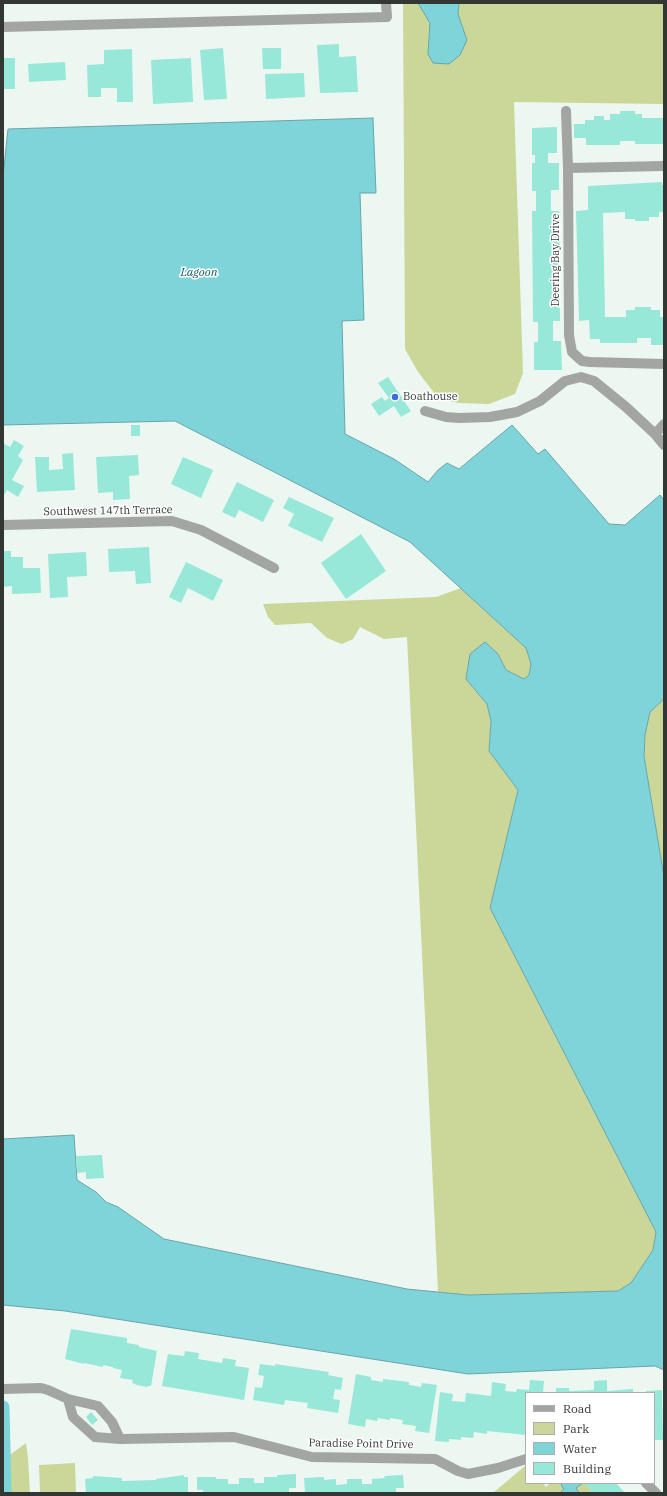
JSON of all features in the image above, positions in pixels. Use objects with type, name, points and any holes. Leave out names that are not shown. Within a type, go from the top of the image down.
[{"type":"street","points":[[3,27],[387,17],[386,3]]},
{"type":"street","name":"Deering Bay Drive","points":[[566,111],[568,168],[569,335],[572,352],[582,361],[664,364]]},
{"type":"street","points":[[568,168],[664,166]]},
{"type":"street","points":[[425,411],[446,417],[459,418],[490,417],[517,412],[540,401],[566,381],[581,377],[594,381],[655,434],[664,445]]},
{"type":"street","points":[[655,434],[664,424]]},
{"type":"street","name":"Southwest 147th Terrace","points":[[3,525],[172,521],[201,530],[274,568]]},
{"type":"street","points":[[3,1389],[33,1388],[48,1390],[68,1399],[98,1406],[112,1422],[120,1439]]},
{"type":"street","name":"Paradise Point Drive","points":[[68,1399],[74,1417],[95,1437],[120,1439],[234,1437],[312,1457],[435,1459],[458,1471],[468,1474],[498,1468],[525,1459]]},
{"type":"street","points":[[647,1484],[656,1493]]},
{"type":"green space","points":[[403,3],[664,3],[664,104],[514,102],[523,373],[515,394],[489,404],[459,403],[439,399],[418,372],[405,349]]},
{"type":"green space","points":[[461,588],[526,648],[531,664],[529,675],[524,679],[506,670],[498,654],[466,679],[487,704],[491,721],[489,751],[518,790],[490,908],[656,1232],[653,1250],[631,1283],[618,1291],[468,1295],[438,1292],[407,637],[384,639],[360,627],[353,639],[342,644],[327,638],[311,623],[275,625],[268,617],[263,604],[436,597]]},
{"type":"green space","points":[[664,699],[664,877],[644,756],[645,735],[650,712]]},
{"type":"green space","points":[[26,1443],[30,1493],[3,1493],[3,1460]]},
{"type":"green space","points":[[75,1463],[76,1493],[40,1493],[39,1465]]},
{"type":"green space","points":[[525,1466],[525,1484],[544,1484],[546,1487],[549,1484],[586,1484],[593,1493],[493,1493]]},
{"type":"water","points":[[418,3],[459,3],[458,14],[467,40],[460,55],[449,64],[433,63],[428,54],[430,23]]},
{"type":"water","name":"Lagoon","points":[[373,118],[376,193],[360,193],[364,320],[342,321],[345,434],[394,459],[428,482],[438,470],[447,463],[459,469],[512,425],[538,454],[545,449],[609,524],[625,525],[660,495],[664,500],[664,699],[650,712],[645,735],[644,756],[664,877],[664,1370],[655,1366],[468,1374],[65,1311],[3,1305],[3,1139],[74,1135],[77,1180],[96,1192],[106,1202],[118,1207],[164,1239],[407,1289],[468,1295],[618,1291],[631,1283],[653,1250],[656,1232],[490,908],[518,790],[489,751],[491,721],[487,704],[466,679],[470,654],[485,642],[498,654],[506,670],[524,679],[529,675],[531,664],[526,648],[410,542],[175,421],[3,425],[3,177],[8,129]]},
{"type":"water","points":[[582,1484],[576,1488],[579,1493],[560,1493],[564,1489],[561,1485]]},
{"type":"building","points":[[339,44],[339,57],[356,56],[358,92],[320,93],[317,45]]},
{"type":"building","points":[[223,48],[227,99],[204,100],[200,50]]},
{"type":"building","points":[[262,48],[281,48],[281,69],[263,69]]},
{"type":"building","points":[[132,49],[133,102],[117,102],[117,88],[101,88],[101,97],[88,97],[87,65],[104,64],[104,50]]},
{"type":"building","points":[[3,58],[15,58],[15,89],[3,89]]},
{"type":"building","points":[[191,58],[193,102],[153,104],[151,60]]},
{"type":"building","points":[[65,62],[66,80],[29,82],[28,64]]},
{"type":"building","points":[[304,73],[305,97],[266,99],[265,74]]},
{"type":"building","points":[[620,111],[635,111],[635,114],[642,114],[642,118],[664,118],[664,144],[635,144],[635,141],[620,141],[620,145],[586,145],[586,138],[574,138],[574,124],[585,124],[585,120],[594,120],[594,116],[604,116],[604,120],[610,120],[610,114],[620,114]]},
{"type":"building","points":[[557,127],[557,153],[548,153],[548,163],[559,163],[559,190],[551,190],[551,211],[559,211],[560,321],[553,321],[553,341],[561,341],[562,370],[534,370],[534,342],[538,342],[538,322],[533,322],[532,211],[536,211],[536,191],[532,191],[532,163],[535,163],[535,155],[532,155],[532,128]]},
{"type":"building","points":[[662,182],[662,185],[664,185],[664,212],[659,212],[659,217],[649,217],[649,221],[635,221],[635,219],[625,219],[625,212],[603,213],[605,317],[626,317],[626,310],[635,310],[635,307],[651,307],[651,310],[660,310],[660,317],[664,317],[664,345],[651,345],[651,338],[637,338],[637,343],[600,343],[600,339],[590,339],[589,320],[579,321],[576,211],[588,210],[588,186]]},
{"type":"building","name":"Boathouse","points":[[388,377],[411,411],[401,417],[394,406],[379,416],[371,404],[382,397],[385,401],[389,398],[378,383]]},
{"type":"building","points":[[131,425],[140,425],[140,436],[131,436]]},
{"type":"building","points":[[14,440],[24,446],[18,456],[23,460],[12,480],[24,486],[18,497],[7,490],[3,497],[3,443],[10,447]]},
{"type":"building","points":[[73,453],[75,490],[37,492],[35,457],[49,457],[49,470],[63,469],[62,454]]},
{"type":"building","points":[[138,455],[139,475],[129,476],[130,499],[113,500],[113,492],[98,493],[96,457]]},
{"type":"building","points":[[183,457],[213,470],[201,498],[171,484]]},
{"type":"building","points":[[237,482],[274,500],[263,522],[239,510],[235,518],[222,512]]},
{"type":"building","points":[[289,497],[334,518],[322,542],[288,526],[294,514],[283,508]]},
{"type":"building","points":[[361,534],[386,571],[346,599],[321,563]]},
{"type":"building","points":[[149,547],[151,583],[136,584],[135,571],[109,572],[108,549]]},
{"type":"building","points":[[3,551],[11,551],[11,557],[23,557],[23,568],[40,568],[41,593],[12,594],[12,586],[3,587]]},
{"type":"building","points":[[86,552],[87,576],[67,577],[68,597],[50,598],[48,554]]},
{"type":"building","points":[[186,562],[223,580],[213,601],[188,588],[181,603],[169,597]]},
{"type":"building","points":[[102,1155],[104,1178],[86,1179],[86,1172],[77,1173],[76,1156]]},
{"type":"building","points":[[71,1329],[127,1338],[127,1343],[157,1351],[151,1386],[147,1387],[137,1385],[132,1383],[133,1380],[120,1378],[122,1370],[113,1367],[84,1364],[65,1359]]},
{"type":"building","points":[[185,1351],[199,1353],[198,1359],[222,1363],[223,1358],[236,1360],[235,1366],[249,1368],[244,1400],[162,1386],[168,1354],[184,1356]]},
{"type":"building","points":[[260,1364],[275,1366],[275,1364],[329,1372],[328,1375],[343,1378],[341,1390],[335,1389],[333,1399],[340,1400],[338,1413],[307,1408],[308,1403],[285,1400],[284,1405],[253,1400],[255,1387],[262,1388],[264,1376],[258,1375]]},
{"type":"building","points":[[356,1374],[371,1377],[371,1380],[383,1382],[383,1379],[409,1382],[409,1385],[421,1387],[422,1383],[437,1385],[429,1433],[415,1431],[416,1426],[402,1424],[403,1420],[390,1418],[390,1420],[378,1418],[377,1421],[366,1419],[365,1427],[348,1424]]},
{"type":"building","points":[[530,1380],[544,1381],[543,1392],[525,1392],[525,1435],[487,1431],[487,1434],[474,1432],[473,1438],[461,1437],[461,1440],[449,1439],[449,1442],[435,1441],[440,1392],[453,1394],[452,1401],[465,1402],[466,1393],[491,1396],[492,1382],[506,1384],[505,1391],[516,1392],[517,1389],[529,1390]]},
{"type":"building","points":[[607,1380],[607,1391],[633,1389],[633,1392],[556,1392],[556,1388],[569,1388],[569,1391],[594,1390],[594,1381]]},
{"type":"building","points":[[662,1390],[663,1440],[655,1440],[655,1392],[646,1391]]},
{"type":"building","points":[[91,1412],[98,1420],[92,1425],[86,1417]]},
{"type":"building","points":[[296,1474],[296,1488],[289,1488],[289,1493],[203,1493],[203,1490],[197,1490],[197,1477],[216,1477],[216,1479],[228,1479],[228,1484],[239,1484],[239,1478],[254,1478],[254,1483],[264,1483],[264,1477],[277,1477],[277,1475]]},
{"type":"building","points":[[184,1475],[184,1477],[188,1477],[188,1493],[86,1493],[85,1479],[93,1478],[93,1476],[122,1478],[122,1481],[156,1480]]},
{"type":"building","points":[[403,1475],[404,1488],[396,1488],[396,1493],[305,1492],[304,1478],[324,1477],[324,1480],[336,1479],[336,1485],[347,1484],[347,1479],[362,1479],[362,1484],[372,1484],[372,1479],[385,1478],[384,1476]]},
{"type":"building","points":[[585,1484],[617,1484],[625,1493],[593,1493]]},
{"type":"waterway","points":[[3,1407],[5,1493]]},
{"type":"place","name":"Boathouse","points":[[395,397]]}]
